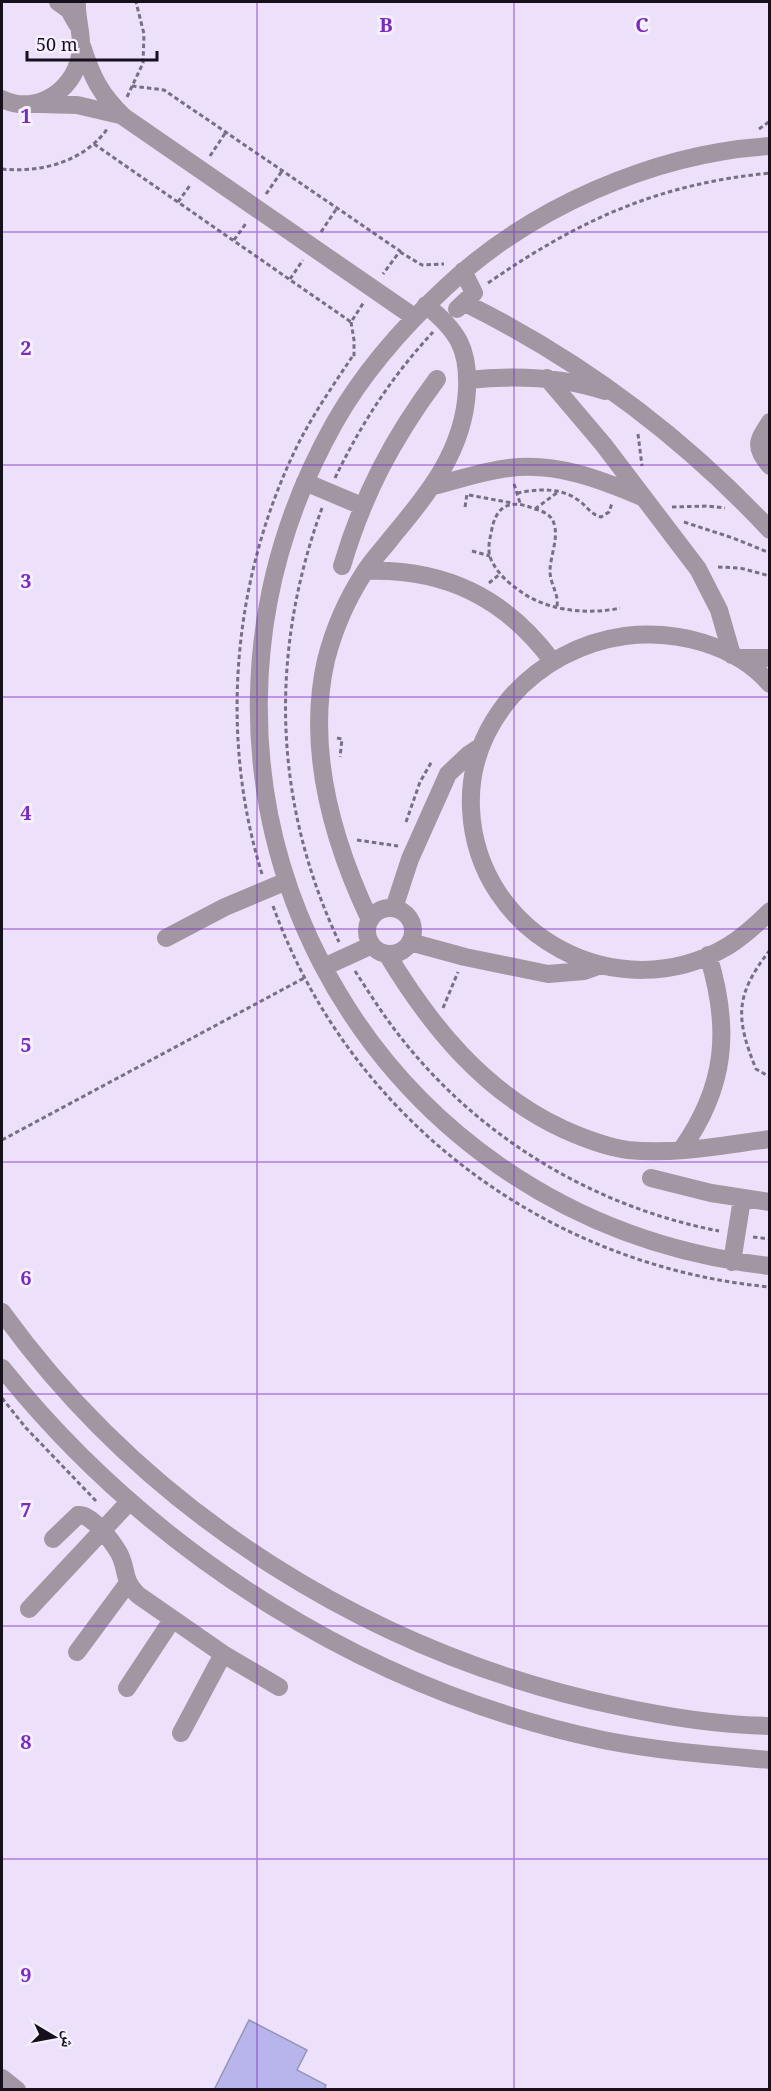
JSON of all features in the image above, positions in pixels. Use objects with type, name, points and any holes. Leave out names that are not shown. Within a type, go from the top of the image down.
[{"type":"street","points":[[58,2],[69,10],[78,26]]},
{"type":"street","points":[[77,2],[82,46],[95,83],[106,99],[121,114],[420,311],[444,319],[460,341],[467,367],[467,380],[464,418],[459,436],[433,486],[365,571],[349,599],[336,628],[321,691],[319,723],[327,791],[337,837],[370,920]]},
{"type":"street","points":[[2,115],[54,96],[69,83],[78,66],[82,46]]},
{"type":"street","points":[[2,99],[30,104],[77,105],[121,114]]},
{"type":"street","points":[[770,146],[711,154],[663,166],[615,182],[570,201],[527,224],[486,251],[463,271],[420,311],[372,366],[336,420],[305,482],[284,538],[268,601],[260,669],[259,737],[267,804],[286,881],[307,934],[338,994],[376,1049],[410,1089],[447,1126],[487,1159],[530,1188],[576,1212],[673,1248],[732,1262],[770,1266]]},
{"type":"street","points":[[463,271],[470,298],[560,355],[623,399],[691,453],[770,531]]},
{"type":"street","points":[[444,319],[470,298]]},
{"type":"street","points":[[467,380],[494,377],[547,378],[596,388],[623,399]]},
{"type":"street","points":[[547,378],[603,444],[698,569],[719,610],[735,656]]},
{"type":"street","points":[[342,566],[362,506],[377,472],[394,440],[437,379]]},
{"type":"street","points":[[770,422],[759,439],[758,448],[770,466]]},
{"type":"street","points":[[433,486],[491,471],[535,466],[560,469],[599,479],[618,486],[651,507]]},
{"type":"street","points":[[305,482],[362,506]]},
{"type":"street","points":[[365,571],[403,571],[422,574],[459,585],[476,593],[519,623],[553,662]]},
{"type":"street","points":[[770,684],[735,656],[696,640],[643,634],[610,638],[590,644],[553,662],[534,675],[502,708],[480,747],[473,772],[470,797],[473,831],[486,872],[498,894],[532,932],[561,950],[601,965],[628,969],[655,969],[682,964],[708,955],[744,935],[770,911]]},
{"type":"street","points":[[735,656],[770,658]]},
{"type":"street","points":[[394,908],[414,849],[448,774],[462,759],[480,747]]},
{"type":"street","points":[[165,938],[225,907],[286,881]]},
{"type":"street","points":[[324,967],[380,950],[396,953],[404,949],[413,936],[411,921],[394,908],[380,910],[370,920],[367,928],[368,937],[380,950],[436,1026],[469,1064],[508,1097],[553,1124],[584,1138],[626,1150],[681,1150],[770,1139]]},
{"type":"street","points":[[410,942],[465,957],[548,974],[584,971],[601,965]]},
{"type":"street","points":[[681,1150],[694,1131],[711,1095],[721,1050],[722,1018],[708,955]]},
{"type":"street","points":[[651,1178],[742,1199],[770,1202]]},
{"type":"street","points":[[732,1262],[742,1199]]},
{"type":"street","points":[[2,1312],[31,1352],[72,1399],[154,1478],[211,1524],[315,1592],[407,1639],[521,1682],[639,1711],[720,1723],[770,1726]]},
{"type":"street","points":[[2,1368],[58,1432],[130,1501],[210,1565],[265,1601],[360,1655],[454,1696],[503,1713],[603,1740],[653,1749],[770,1760]]},
{"type":"street","points":[[26,1605],[103,1524],[130,1501]]},
{"type":"street","points":[[53,1539],[78,1515],[103,1524],[118,1551],[128,1583],[138,1595],[224,1654],[279,1687]]},
{"type":"street","points":[[77,1652],[128,1583]]},
{"type":"street","points":[[127,1688],[172,1620]]},
{"type":"street","points":[[181,1733],[224,1654]]},
{"type":"street","points":[[2,2078],[17,2090]]},
{"type":"path","points":[[2,169],[39,168],[74,159],[102,137],[121,114],[143,63],[144,34],[136,2]]},
{"type":"path","points":[[470,298],[534,252],[611,211],[694,184],[770,173]]},
{"type":"path","points":[[623,399],[636,424],[643,470]]},
{"type":"path","points":[[517,493],[532,490],[559,491],[578,499],[593,514],[601,517],[609,512],[618,486]]},
{"type":"path","points":[[536,509],[559,491]]},
{"type":"path","points":[[467,495],[536,509],[550,516],[555,526],[550,573],[558,599],[557,606]]},
{"type":"path","points":[[512,503],[501,508],[495,516],[489,547],[490,556],[506,581],[528,597],[546,605],[592,612],[621,608]]},
{"type":"path","points":[[651,507],[708,506],[754,513]]},
{"type":"path","points":[[651,507],[770,553]]},
{"type":"path","points":[[472,551],[490,556]]},
{"type":"path","points":[[698,569],[740,568],[770,576]]},
{"type":"path","points":[[405,825],[420,782],[432,761]]},
{"type":"path","points":[[337,837],[414,849]]},
{"type":"path","points":[[770,950],[747,986],[741,1009],[742,1029],[747,1048],[756,1069],[770,1077]]},
{"type":"path","points":[[436,1026],[465,957]]},
{"type":"path","points":[[2,1140],[324,967]]},
{"type":"path","points":[[2,1398],[103,1524]]},
{"type":"building","points":[[249,2020],[307,2050],[297,2070],[326,2085],[324,2090],[214,2090]]}]
